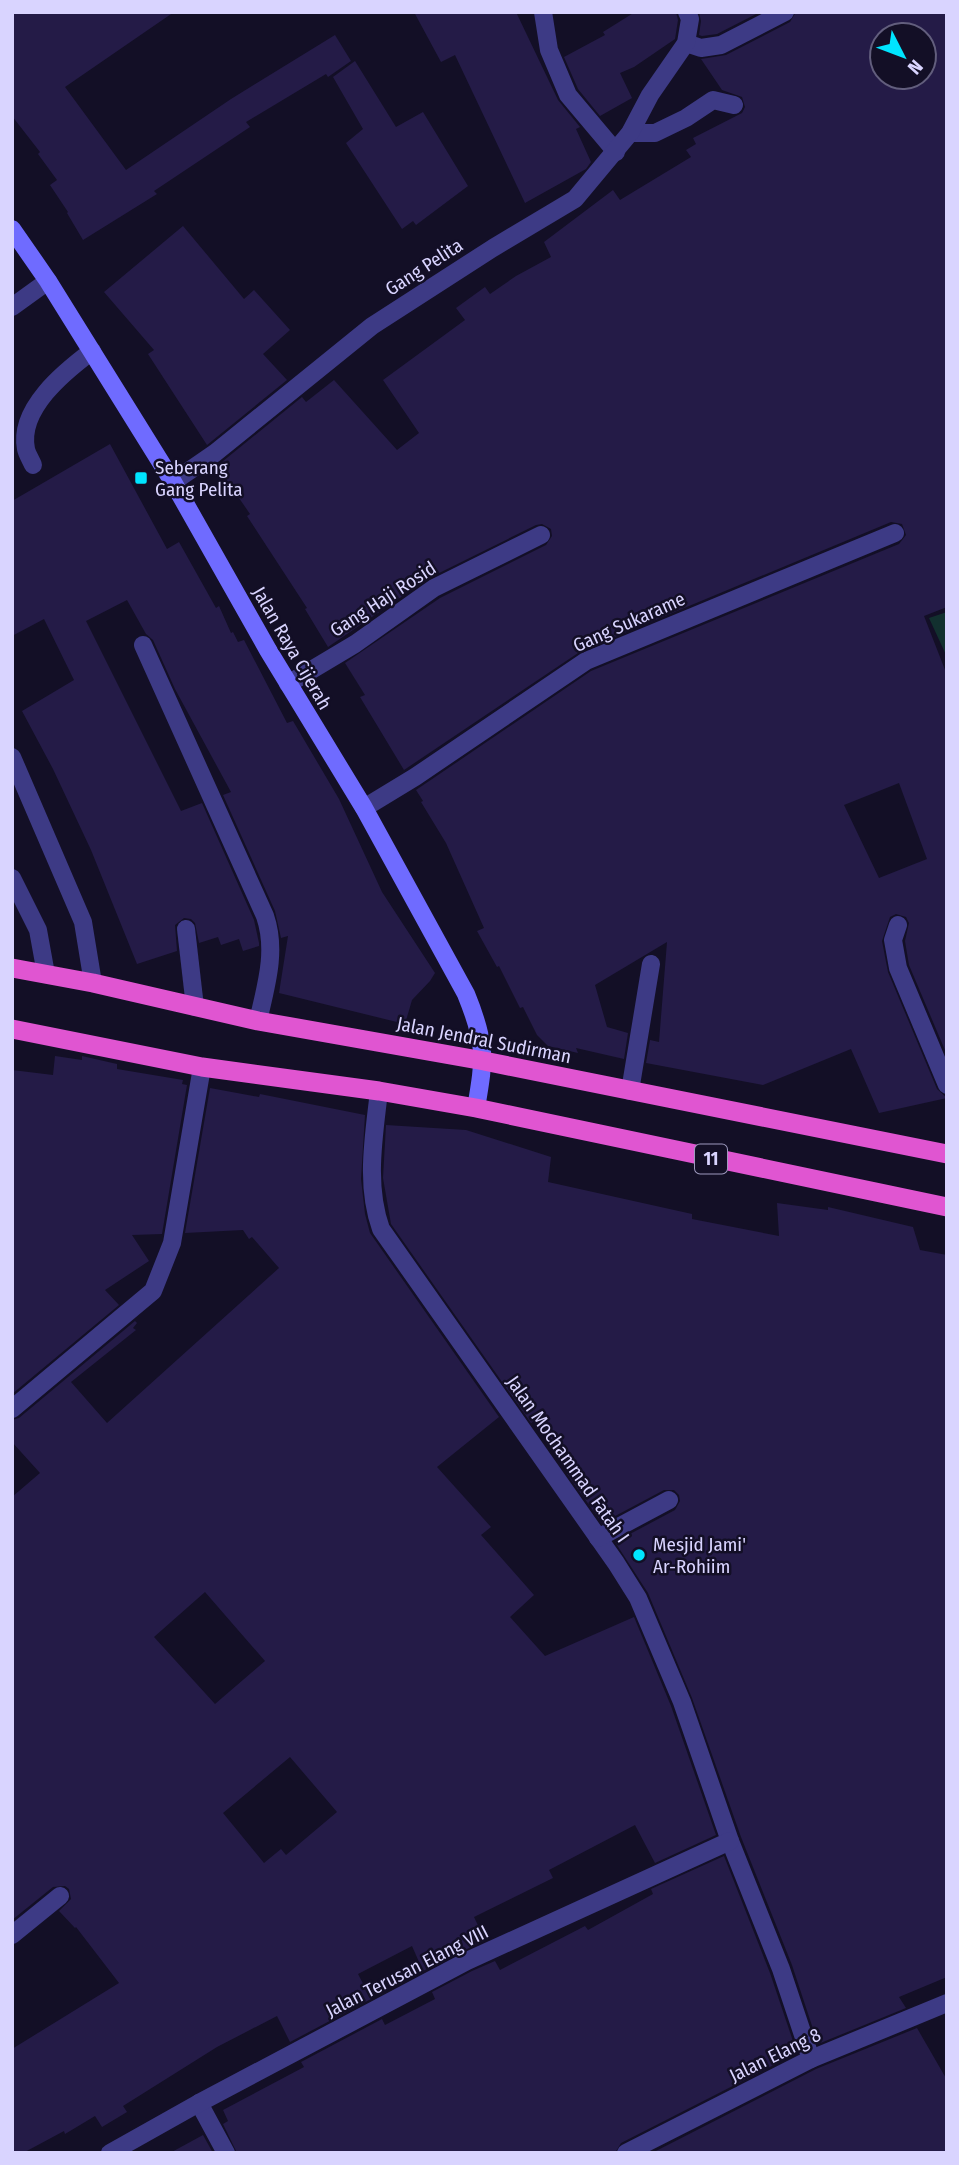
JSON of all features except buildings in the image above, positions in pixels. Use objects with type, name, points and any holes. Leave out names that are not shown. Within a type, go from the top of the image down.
[{"type":"highway","name":"Jalan Jendral Sudirman","points":[[12,968],[93,983],[258,1021],[484,1061],[947,1154]]},
{"type":"highway","name":"11","points":[[12,1029],[202,1067],[379,1091],[476,1108],[947,1207]]},
{"type":"main road","name":"Jalan Raya Cijerah","points":[[12,229],[48,281],[173,481],[288,684],[364,808],[466,994],[479,1026],[484,1061],[476,1108]]},
{"type":"street","points":[[544,12],[549,50],[568,95],[616,152]]},
{"type":"street","points":[[687,12],[690,19],[686,43],[701,48],[721,46],[785,12]]},
{"type":"street","name":"Gang Pelita","points":[[173,481],[215,453],[372,326],[575,199],[630,133],[650,95],[686,43]]},
{"type":"street","points":[[630,133],[654,133],[686,118],[713,100],[734,105]]},
{"type":"street","points":[[12,307],[48,281]]},
{"type":"street","points":[[33,465],[26,449],[28,424],[37,405],[67,369],[92,352]]},
{"type":"street","name":"Gang Sukarame","points":[[364,808],[415,777],[586,661],[895,533]]},
{"type":"street","name":"Gang Haji Rosid","points":[[288,684],[355,644],[434,588],[541,535]]},
{"type":"street","points":[[143,645],[271,932],[271,957],[258,1021]]},
{"type":"street","points":[[12,757],[83,922],[93,983]]},
{"type":"street","points":[[12,878],[38,930],[47,974]]},
{"type":"street","points":[[898,925],[893,940],[898,968],[947,1085]]},
{"type":"street","points":[[187,929],[195,1007]]},
{"type":"street","points":[[630,1091],[651,964]]},
{"type":"street","points":[[12,1409],[153,1291],[172,1243],[202,1067]]},
{"type":"street","name":"Jalan Mochammad Fatah I","points":[[379,1091],[372,1200],[381,1229],[638,1598],[682,1702],[730,1841],[781,1969],[811,2059]]},
{"type":"street","points":[[598,1538],[669,1500]]},
{"type":"street","name":"Jalan Terusan Elang VIII","points":[[110,2153],[467,1961],[730,1841]]},
{"type":"street","points":[[12,1935],[60,1896]]},
{"type":"street","name":"Jalan Elang 8","points":[[626,2153],[811,2059],[947,2003]]},
{"type":"street","points":[[199,2103],[226,2153]]},
{"type":"green space","points":[[947,612],[947,657],[929,618]]},
{"type":"place","name":"Seberang Gang Pelita","points":[[141,478]]},
{"type":"place","name":"Mesjid Jami' Ar-Rohiim","points":[[639,1555]]}]
